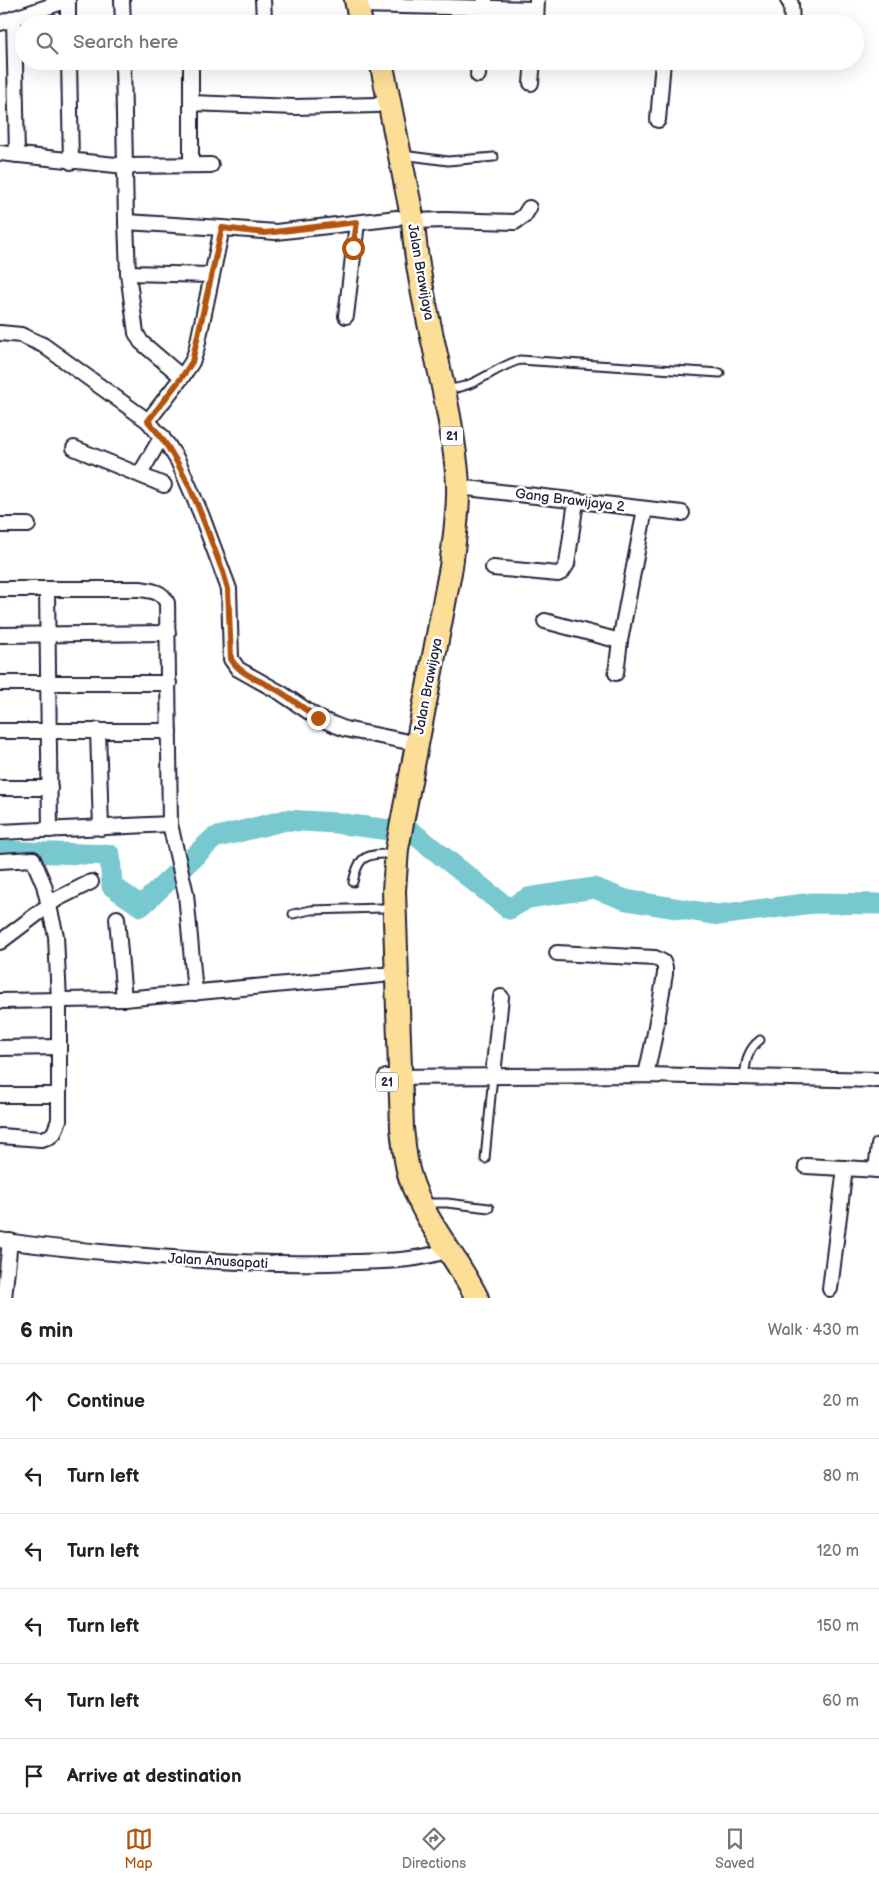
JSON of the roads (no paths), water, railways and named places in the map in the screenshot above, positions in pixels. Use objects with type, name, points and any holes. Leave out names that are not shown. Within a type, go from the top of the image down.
[{"type":"highway","name":"Jalan Brawijaya","points":[[370,70],[443,390],[454,448],[458,487],[451,567],[389,850],[382,908],[382,975],[393,1076],[410,1178],[442,1252],[465,1298]]},
{"type":"highway","name":"Jalan Brawijaya","points":[[383,70],[399,155],[421,357],[438,441],[443,492],[436,574],[412,690],[404,741],[399,808]]},
{"type":"highway","name":"Jalan Brawijaya","points":[[389,850],[394,891],[391,1148],[397,1178],[411,1213],[477,1298]]},
{"type":"street","points":[[23,15],[68,0],[68,15]]},
{"type":"street","points":[[122,0],[123,15]]},
{"type":"street","points":[[263,0],[264,15]]},
{"type":"street","points":[[788,0],[791,15]]},
{"type":"street","points":[[364,12],[484,4],[537,4]]},
{"type":"street","points":[[0,22],[14,18],[15,52]]},
{"type":"street","points":[[16,70],[18,155]]},
{"type":"street","points":[[69,70],[71,162]]},
{"type":"street","points":[[123,70],[128,273],[135,328],[138,339],[182,377]]},
{"type":"street","points":[[191,70],[191,164]]},
{"type":"street","points":[[531,83],[532,70]]},
{"type":"street","points":[[658,120],[663,70]]},
{"type":"street","points":[[191,103],[295,107],[377,105]]},
{"type":"street","points":[[0,153],[71,162],[125,166],[211,165]]},
{"type":"street","points":[[126,222],[222,228],[265,233],[357,222],[406,230],[445,220],[515,222],[524,216],[529,208]]},
{"type":"street","points":[[346,316],[357,222]]},
{"type":"street","points":[[148,421],[192,362],[196,351],[222,228]]},
{"type":"street","points":[[128,273],[212,276]]},
{"type":"street","points":[[0,333],[21,336],[43,345],[148,421],[162,436],[182,470],[201,514],[228,589],[231,659],[235,665],[246,674],[281,692],[318,718],[345,729],[404,741]]},
{"type":"street","points":[[140,474],[162,436]]},
{"type":"street","points":[[74,448],[164,485]]},
{"type":"street","name":"Gang Brawijaya 2","points":[[458,487],[682,513]]},
{"type":"street","points":[[493,568],[558,574],[562,572],[567,564],[576,501]]},
{"type":"street","points":[[616,673],[620,640],[645,509]]},
{"type":"street","points":[[0,525],[28,525]]},
{"type":"street","points":[[0,589],[140,589],[156,592],[164,596],[167,603],[168,633],[170,824],[186,894],[195,993]]},
{"type":"street","points":[[47,589],[50,830]]},
{"type":"street","points":[[545,621],[620,640]]},
{"type":"street","points":[[0,635],[168,633]]},
{"type":"street","points":[[0,683],[169,683]]},
{"type":"street","points":[[98,730],[101,828]]},
{"type":"street","points":[[0,731],[169,730]]},
{"type":"street","points":[[0,788],[50,788]]},
{"type":"street","points":[[0,832],[170,824]]},
{"type":"street","points":[[0,861],[30,858],[35,860],[44,884],[56,936],[59,1001],[59,1120],[54,1133],[48,1137],[41,1138],[0,1136]]},
{"type":"street","points":[[0,926],[2,941],[49,906],[90,882]]},
{"type":"street","points":[[117,918],[124,999]]},
{"type":"street","points":[[557,953],[655,958],[663,962],[666,967],[665,974],[646,1075]]},
{"type":"street","points":[[0,1001],[124,999],[382,975]]},
{"type":"street","points":[[493,1075],[501,997]]},
{"type":"street","points":[[0,1048],[59,1047]]},
{"type":"street","points":[[393,1076],[646,1075],[879,1080]]},
{"type":"street","points":[[0,1095],[59,1095]]},
{"type":"street","points":[[806,1166],[878,1170],[879,1145]]},
{"type":"street","points":[[830,1289],[845,1168]]},
{"type":"street","points":[[4,1298],[5,1241]]},
{"type":"street","name":"Jalan Anusapati","points":[[5,1241],[33,1246],[166,1258],[309,1265],[410,1259],[442,1252]]},
{"type":"lane","points":[[399,155],[448,161],[494,158]]},
{"type":"lane","points":[[443,390],[470,384],[506,365],[520,360],[720,373]]},
{"type":"lane","points":[[353,882],[360,861],[373,854],[389,850]]},
{"type":"lane","points":[[293,914],[312,910],[382,908]]},
{"type":"lane","points":[[744,1077],[748,1054],[752,1046],[760,1040]]},
{"type":"lane","points":[[485,1159],[493,1075]]},
{"type":"lane","points":[[420,1203],[447,1203],[489,1208]]},
{"type":"waterway","points":[[0,851],[110,855],[112,886],[141,906],[214,838],[286,820],[336,823],[413,833],[509,909],[528,898],[594,888],[626,900],[718,915],[813,903],[879,904]]}]
